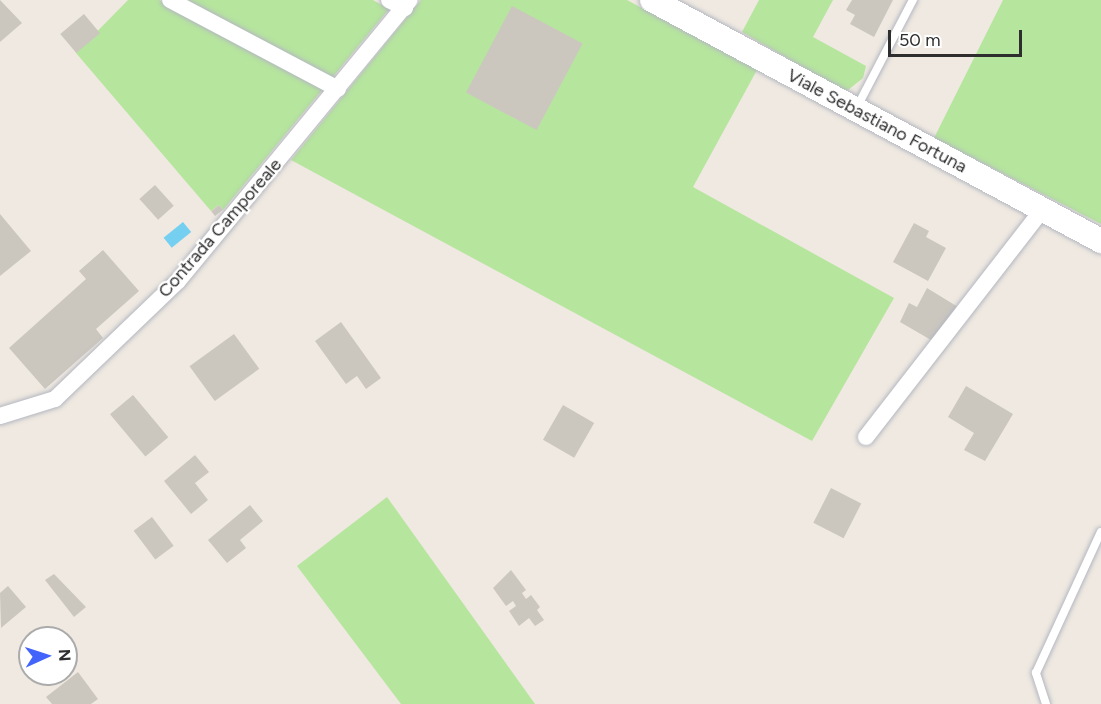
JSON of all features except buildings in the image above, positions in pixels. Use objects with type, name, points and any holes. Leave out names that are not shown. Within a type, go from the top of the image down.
[{"type":"street","points":[[170,0],[338,88]]},
{"type":"street","points":[[389,0],[407,4]]},
{"type":"street","name":"Viale Sebastiano Fortuna","points":[[652,0],[1101,242]]},
{"type":"street","name":"Contrada Camporeale","points":[[0,416],[55,399],[178,281],[407,4]]},
{"type":"street","points":[[866,437],[1042,210]]},
{"type":"lane","points":[[855,110],[913,0]]},
{"type":"lane","points":[[1046,704],[1037,685],[1039,664],[1101,532]]},
{"type":"green space","points":[[128,0],[159,0],[323,89],[223,210],[219,205],[211,211],[76,53]]},
{"type":"green space","points":[[187,0],[373,0],[389,9],[332,78]]},
{"type":"green space","points":[[421,0],[627,0],[757,70],[693,187],[894,298],[812,441],[291,160]]},
{"type":"green space","points":[[759,0],[833,0],[813,37],[866,66],[863,78],[848,90],[841,89],[742,32]]},
{"type":"green space","points":[[1003,0],[1101,0],[1101,224],[934,138]]},
{"type":"green space","points":[[387,497],[535,704],[401,704],[297,566]]},
{"type":"water","points":[[183,222],[191,232],[172,248],[164,238]]}]
